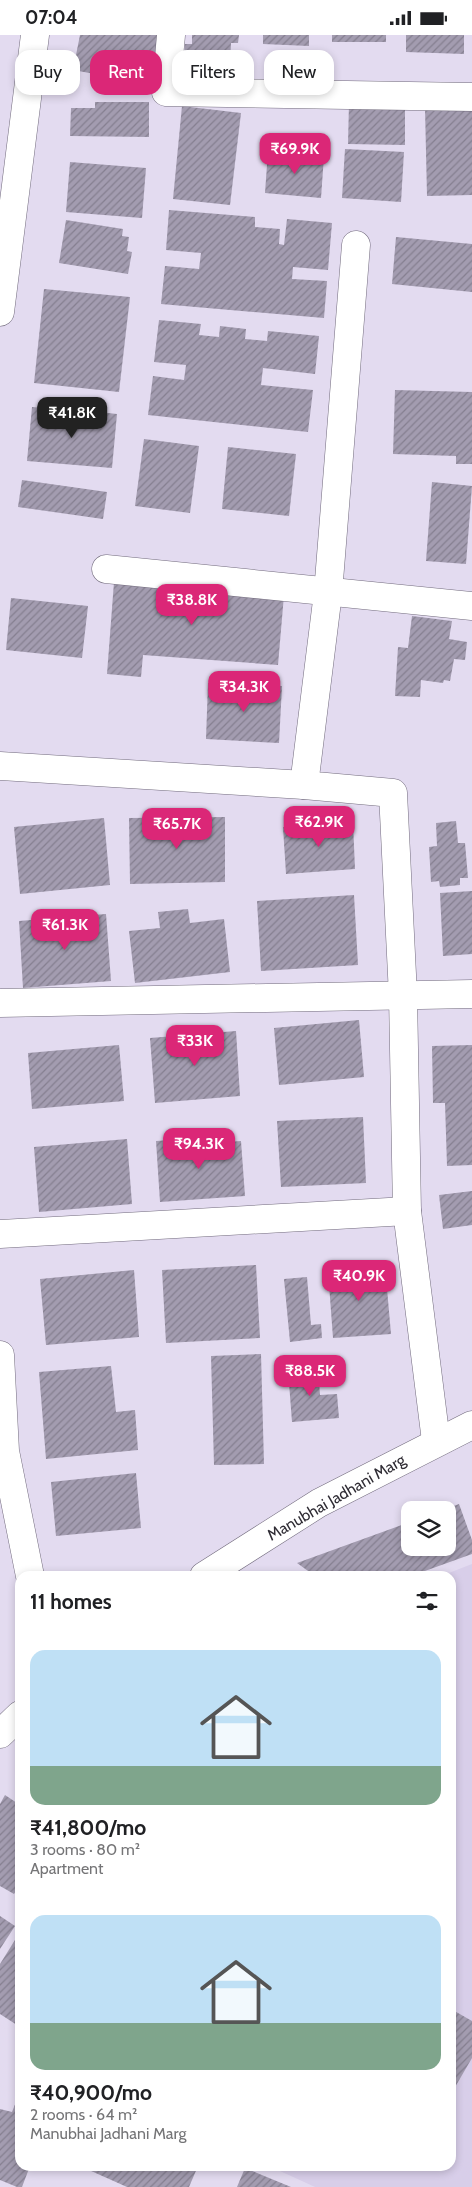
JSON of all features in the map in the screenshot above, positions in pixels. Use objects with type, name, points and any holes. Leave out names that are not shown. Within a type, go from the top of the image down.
[{"type":"street","points":[[0,312],[4,242],[35,35]]},
{"type":"street","points":[[171,35],[166,92],[472,97]]},
{"type":"street","points":[[304,785],[328,593],[356,245]]},
{"type":"street","points":[[106,569],[328,593],[472,606]]},
{"type":"street","points":[[0,766],[304,785],[393,793],[403,995],[407,1211],[436,1441]]},
{"type":"street","points":[[0,1003],[472,994]]},
{"type":"street","points":[[0,1234],[407,1211]]},
{"type":"street","points":[[0,1355],[2,1451],[29,1571]]},
{"type":"street","name":"Manubhai Jadhani Marg","points":[[212,1571],[319,1503],[436,1441],[472,1425]]},
{"type":"shaded area","points":[[472,1564],[472,2187],[315,2187],[280,2171],[456,2171],[456,1571],[454,1571]]},
{"type":"building","points":[[80,35],[158,35],[156,50],[90,50],[90,73],[80,71],[80,50],[77,50]]},
{"type":"building","points":[[192,35],[239,35],[238,43],[231,43],[231,50],[185,50],[185,44],[192,44]]},
{"type":"building","points":[[263,35],[309,35],[309,46],[263,44]]},
{"type":"building","points":[[332,35],[386,35],[386,42],[332,42]]},
{"type":"building","points":[[406,35],[464,35],[464,54],[406,52]]},
{"type":"building","points":[[95,102],[149,102],[149,137],[70,136],[71,108],[95,108]]},
{"type":"building","points":[[349,103],[405,103],[405,145],[348,144]]},
{"type":"building","points":[[182,106],[241,113],[230,205],[173,199]]},
{"type":"building","points":[[472,107],[472,195],[427,196],[425,108]]},
{"type":"building","points":[[345,149],[404,152],[401,202],[342,198]]},
{"type":"building","points":[[268,151],[324,156],[321,198],[265,193]]},
{"type":"building","points":[[70,162],[146,168],[142,218],[66,212]]},
{"type":"building","points":[[169,210],[255,217],[255,227],[280,229],[279,244],[284,245],[287,219],[332,223],[328,270],[293,267],[292,279],[327,281],[324,318],[161,304],[165,266],[199,269],[201,253],[166,250]]},
{"type":"building","points":[[66,220],[123,229],[122,236],[129,237],[127,251],[132,252],[128,274],[59,263]]},
{"type":"building","points":[[396,237],[472,244],[472,292],[392,284]]},
{"type":"building","points":[[44,289],[130,297],[119,392],[34,383]]},
{"type":"building","points":[[159,320],[201,324],[199,335],[219,337],[220,326],[246,329],[245,339],[267,341],[268,331],[319,336],[315,374],[263,368],[261,385],[313,390],[308,432],[148,415],[153,376],[184,380],[186,365],[154,362]]},
{"type":"building","points":[[395,390],[472,392],[472,464],[456,464],[456,456],[393,454]]},
{"type":"building","points":[[32,407],[56,409],[55,413],[69,414],[68,425],[76,426],[76,415],[98,416],[99,412],[117,414],[112,468],[27,461]]},
{"type":"building","points":[[144,439],[199,446],[190,513],[135,506]]},
{"type":"building","points":[[228,447],[296,454],[289,516],[222,509]]},
{"type":"building","points":[[22,480],[107,492],[103,519],[18,507]]},
{"type":"building","points":[[432,482],[472,486],[466,564],[426,561]]},
{"type":"building","points":[[114,582],[284,595],[278,665],[143,655],[141,677],[107,674]]},
{"type":"building","points":[[11,598],[88,606],[82,658],[6,650]]},
{"type":"building","points":[[412,616],[452,621],[449,639],[467,642],[465,660],[454,659],[450,681],[444,680],[443,683],[421,680],[420,697],[395,696],[398,647],[408,648]]},
{"type":"building","points":[[208,683],[282,686],[279,743],[206,739]]},
{"type":"building","points":[[225,817],[225,882],[130,884],[129,818]]},
{"type":"building","points":[[104,818],[110,885],[20,894],[14,827]]},
{"type":"building","points":[[456,821],[458,843],[465,843],[468,878],[460,878],[460,885],[440,887],[439,881],[431,882],[429,847],[437,846],[436,823]]},
{"type":"building","points":[[353,823],[355,869],[286,874],[283,827]]},
{"type":"building","points":[[472,891],[472,954],[443,956],[440,893]]},
{"type":"building","points":[[354,895],[358,965],[261,971],[257,901]]},
{"type":"building","points":[[188,909],[190,923],[224,919],[230,972],[135,983],[129,931],[160,928],[158,912]]},
{"type":"building","points":[[106,914],[111,981],[23,988],[19,921]]},
{"type":"building","points":[[359,1020],[364,1077],[279,1085],[274,1028]]},
{"type":"building","points":[[236,1031],[240,1096],[155,1103],[150,1038]]},
{"type":"building","points":[[119,1045],[124,1101],[32,1109],[28,1053]]},
{"type":"building","points":[[472,1045],[472,1165],[447,1166],[445,1103],[433,1103],[432,1046]]},
{"type":"building","points":[[363,1117],[366,1183],[281,1187],[277,1121]]},
{"type":"building","points":[[202,1138],[203,1144],[241,1141],[245,1196],[160,1202],[156,1141]]},
{"type":"building","points":[[127,1139],[132,1204],[39,1212],[34,1147]]},
{"type":"building","points":[[472,1191],[472,1225],[443,1229],[439,1195]]},
{"type":"building","points":[[256,1265],[260,1338],[166,1343],[162,1270]]},
{"type":"building","points":[[385,1266],[391,1334],[333,1338],[328,1271]]},
{"type":"building","points":[[134,1270],[139,1337],[46,1345],[40,1279]]},
{"type":"building","points":[[307,1277],[311,1325],[321,1324],[322,1338],[290,1342],[284,1279]]},
{"type":"building","points":[[261,1354],[264,1464],[214,1465],[211,1356]]},
{"type":"building","points":[[111,1366],[116,1412],[135,1410],[138,1450],[46,1459],[39,1372]]},
{"type":"building","points":[[318,1368],[320,1395],[337,1394],[339,1418],[292,1422],[288,1370]]},
{"type":"building","points":[[136,1473],[141,1528],[56,1536],[51,1482]]},
{"type":"building","points":[[459,1504],[472,1540],[472,1554],[425,1571],[308,1571],[297,1563],[401,1525],[401,1556],[456,1556],[456,1505]]},
{"type":"building","points":[[5,1795],[15,1802],[14,1894],[0,1886],[0,1804]]},
{"type":"building","points":[[0,1916],[15,1926],[0,1949]]},
{"type":"building","points":[[15,1940],[15,2024],[0,2014],[0,1964]]},
{"type":"building","points":[[456,2012],[472,2021],[472,2058],[456,2085]]},
{"type":"building","points":[[15,2104],[15,2171],[28,2171],[22,2187],[17,2187],[0,2180],[0,2109],[12,2112]]},
{"type":"building","points":[[91,2171],[196,2171],[189,2187],[127,2187]]},
{"type":"building","points":[[244,2171],[252,2171],[291,2187],[237,2187]]}]
